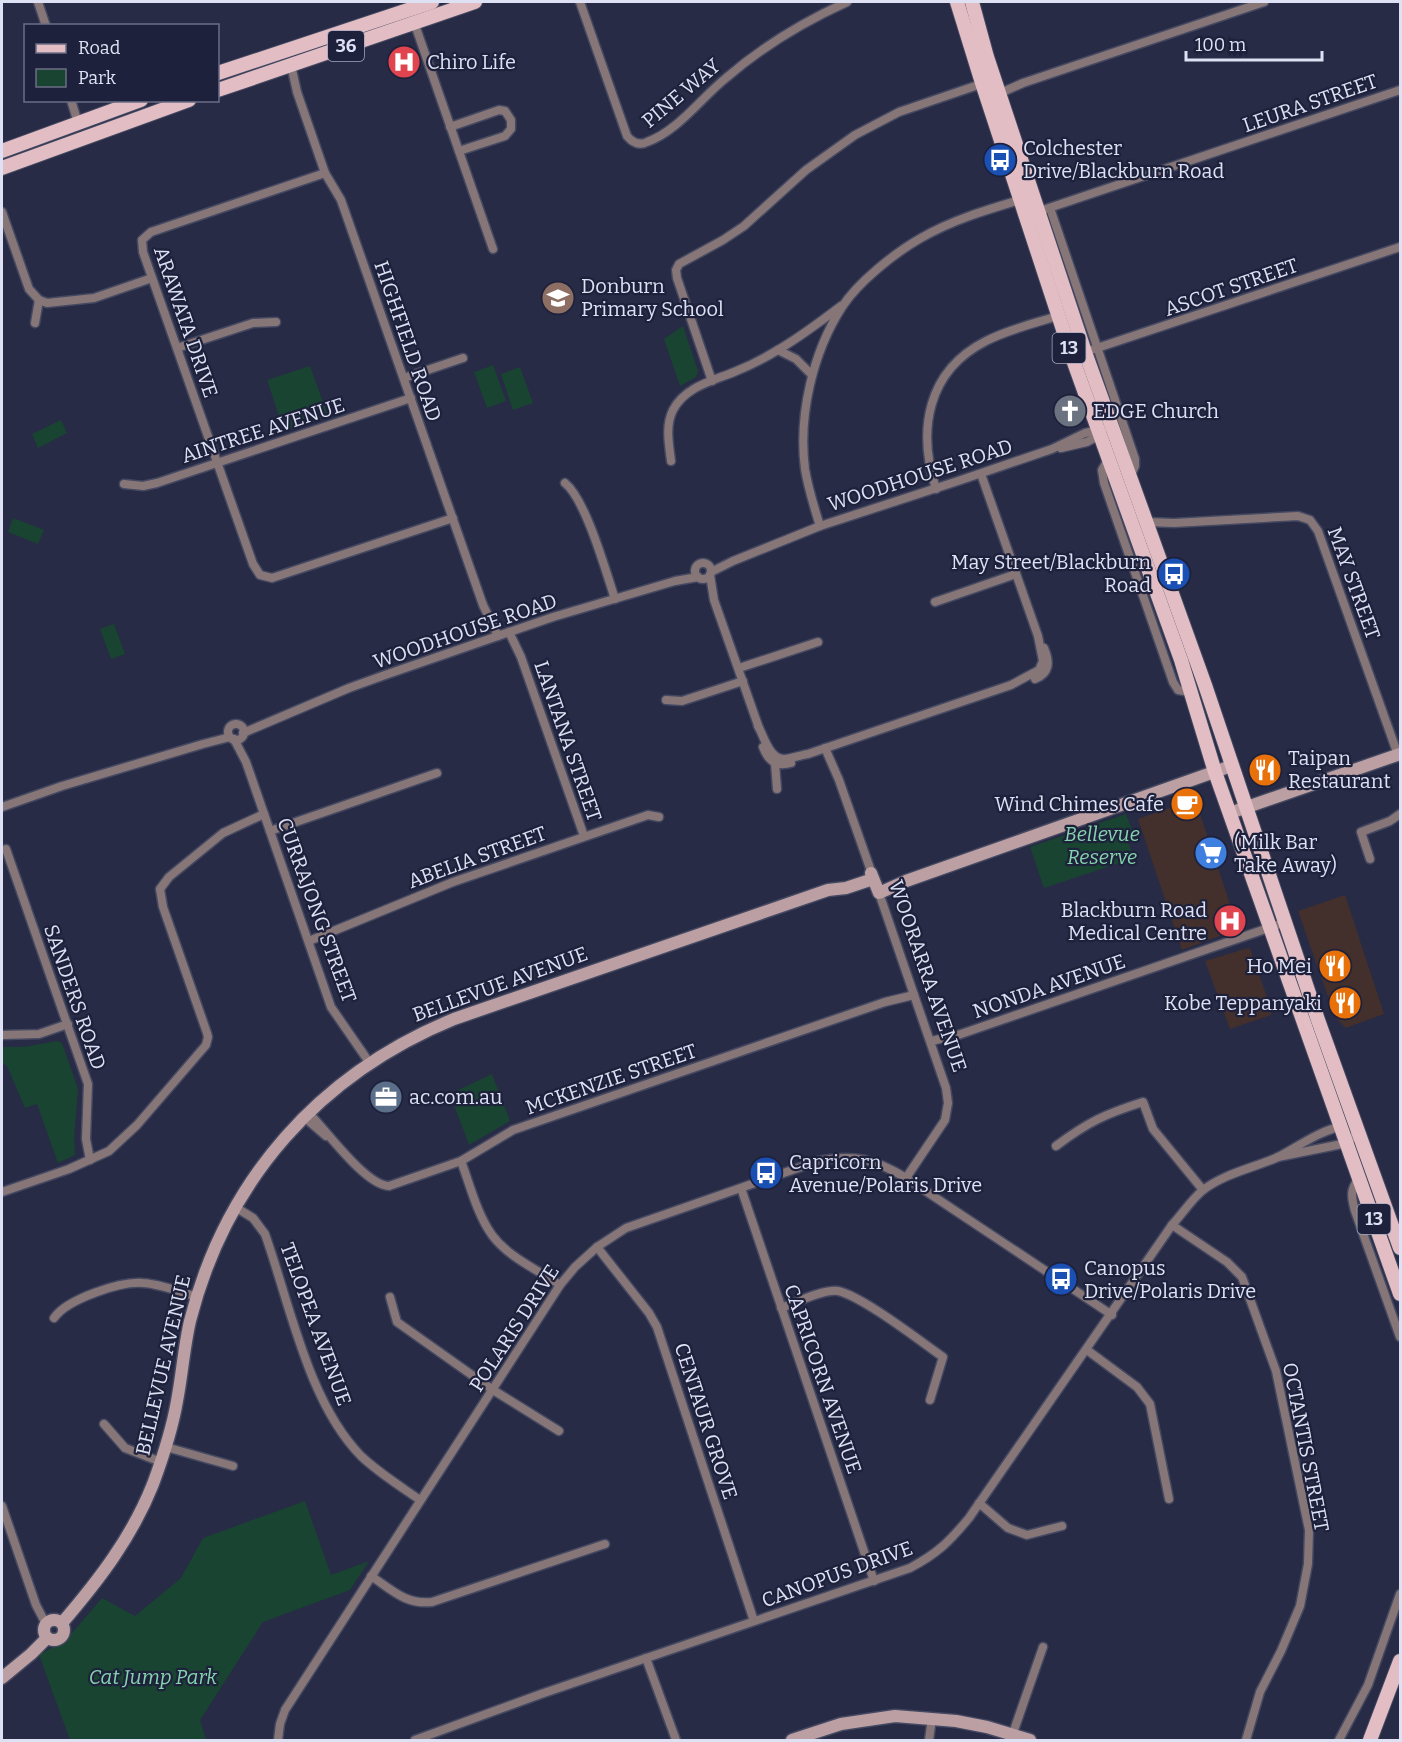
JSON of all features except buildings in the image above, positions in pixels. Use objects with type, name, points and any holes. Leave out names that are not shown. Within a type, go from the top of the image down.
[{"type":"main road","name":"36","points":[[219,73],[432,2]]},
{"type":"main road","name":"36","points":[[219,90],[474,2]]},
{"type":"main road","name":"13","points":[[957,2],[992,88]]},
{"type":"main road","name":"13","points":[[972,2],[992,88],[1026,198],[1038,212],[1065,314],[1084,353],[1109,458],[1190,692],[1215,772],[1401,1294]]},
{"type":"main road","points":[[282,51],[287,66]]},
{"type":"main road","points":[[2,151],[136,102]]},
{"type":"main road","points":[[2,168],[184,102]]},
{"type":"main road","name":"13","points":[[1103,431],[1130,477],[1153,538],[1330,1054],[1401,1248]]},
{"type":"main road","points":[[1316,1060],[1330,1054]]},
{"type":"main road","points":[[1370,1740],[1401,1661]]},
{"type":"street","points":[[38,2],[45,24]]},
{"type":"street","name":"PINE WAY","points":[[579,2],[627,136],[641,144],[673,126],[722,80],[767,46],[814,18],[847,2]]},
{"type":"street","points":[[712,381],[676,278],[679,264],[744,226],[806,170],[855,135],[899,112],[1023,82],[1264,2]]},
{"type":"street","points":[[414,22],[494,249]]},
{"type":"street","name":"HIGHFIELD ROAD","points":[[287,66],[290,82],[297,92],[325,173],[341,200],[495,637]]},
{"type":"street","name":"LEURA STREET","points":[[1038,212],[1401,90]]},
{"type":"street","points":[[72,102],[78,123]]},
{"type":"street","points":[[450,127],[502,110],[507,112],[511,120],[511,129],[505,136],[459,151]]},
{"type":"street","name":"ARAWATA DRIVE","points":[[325,173],[147,234],[142,240],[152,278],[253,564],[258,573],[265,577],[276,577],[453,518]]},
{"type":"street","points":[[671,461],[668,429],[673,411],[689,392],[778,350],[844,304],[884,264],[922,237],[958,220],[1026,198]]},
{"type":"street","points":[[2,212],[29,289],[39,300],[47,303],[94,298],[152,278]]},
{"type":"street","points":[[1038,212],[1084,353],[1135,459],[1135,466],[1130,477]]},
{"type":"street","name":"ASCOT STREET","points":[[1084,353],[1401,247]]},
{"type":"street","points":[[34,323],[39,300]]},
{"type":"street","points":[[820,526],[807,484],[804,456],[805,417],[812,375],[844,304]]},
{"type":"street","points":[[936,489],[927,459],[926,428],[932,403],[949,371],[963,357],[986,341],[1065,314]]},
{"type":"street","points":[[177,348],[253,323],[276,322]]},
{"type":"street","points":[[778,350],[796,359],[812,375]]},
{"type":"street","points":[[404,378],[463,358]]},
{"type":"street","name":"AINTREE AVENUE","points":[[124,484],[149,485],[411,398]]},
{"type":"street","name":"WOODHOUSE ROAD","points":[[2,807],[62,786],[236,733],[349,688],[513,631],[703,574],[820,526],[1052,449],[1087,442],[1103,431]]},
{"type":"street","points":[[758,726],[771,751],[776,757],[785,759],[808,754],[1011,685],[1038,672],[1043,661],[1038,636],[981,474]]},
{"type":"street","points":[[565,483],[574,492],[582,507],[615,599]]},
{"type":"street","name":"MAY STREET","points":[[1147,522],[1174,523],[1296,516],[1305,517],[1314,522],[1399,755]]},
{"type":"street","points":[[1153,538],[1163,528],[1174,523]]},
{"type":"street","name":"WOODHOUSE ROAD","points":[[703,574],[700,563],[733,561]]},
{"type":"street","points":[[703,574],[739,668],[765,753],[775,763],[788,764],[808,754]]},
{"type":"street","points":[[935,602],[1016,574]]},
{"type":"street","name":"LANTANA STREET","points":[[513,631],[584,836]]},
{"type":"street","points":[[739,668],[818,642]]},
{"type":"street","points":[[666,700],[682,702],[743,681]]},
{"type":"street","name":"CURRAJONG STREET","points":[[236,733],[331,1006],[369,1062]]},
{"type":"street","name":"WOORARRA AVENUE","points":[[828,747],[946,1088],[948,1103],[945,1120],[906,1178]]},
{"type":"street","points":[[1230,813],[1399,755]]},
{"type":"street","points":[[775,763],[777,789]]},
{"type":"street","name":"BELLEVUE AVENUE","points":[[62,1623],[98,1581],[117,1554],[142,1508],[166,1447],[178,1399],[186,1340],[197,1297],[211,1258],[235,1207],[266,1160],[306,1114],[330,1091],[369,1062],[411,1038],[454,1019],[828,890],[844,882],[906,881],[1231,766]]},
{"type":"street","points":[[270,831],[437,773]]},
{"type":"street","points":[[1370,859],[1361,832],[1390,821],[1401,814]]},
{"type":"street","name":"ABELIA STREET","points":[[309,941],[453,882],[648,815],[659,817]]},
{"type":"street","points":[[2,1192],[109,1151],[127,1136],[206,1046],[207,1033],[163,907],[160,889],[169,877],[217,837],[231,829],[265,817]]},
{"type":"street","name":"SANDERS ROAD","points":[[6,849],[89,1087],[86,1138],[90,1160]]},
{"type":"street","name":"NONDA AVENUE","points":[[932,1044],[1286,922]]},
{"type":"street","name":"MCKENZIE STREET","points":[[306,1114],[371,1179],[386,1186],[402,1183],[461,1161],[513,1130],[913,992]]},
{"type":"street","points":[[2,1035],[39,1034],[68,1024]]},
{"type":"street","points":[[1056,1146],[1082,1126],[1099,1117],[1143,1102],[1153,1130],[1203,1190]]},
{"type":"street","name":"CANOPUS DRIVE","points":[[415,1740],[541,1694],[910,1569],[933,1556],[947,1544],[979,1503],[1112,1315],[1172,1225],[1203,1190],[1341,1126],[1357,1128]]},
{"type":"street","points":[[1347,1143],[1357,1128]]},
{"type":"street","name":"CANOPUS DRIVE","points":[[1278,1156],[1347,1143]]},
{"type":"street","name":"POLARIS DRIVE","points":[[278,1740],[285,1710],[560,1285],[574,1267],[597,1247],[626,1228],[818,1161],[841,1156],[866,1159],[888,1167],[906,1178],[1112,1315]]},
{"type":"street","points":[[461,1161],[485,1223],[493,1236],[505,1249],[560,1285]]},
{"type":"street","points":[[1359,1178],[1352,1188],[1351,1195],[1401,1337]]},
{"type":"street","name":"CAPRICORN AVENUE","points":[[741,1188],[874,1581]]},
{"type":"street","name":"TELOPEA AVENUE","points":[[235,1207],[253,1218],[265,1234],[310,1370],[334,1422],[351,1445],[369,1463],[420,1500]]},
{"type":"street","name":"OCTANTIS STREET","points":[[1172,1225],[1227,1262],[1242,1277],[1276,1371],[1309,1530],[1308,1564],[1300,1606],[1260,1692],[1246,1740]]},
{"type":"street","name":"CENTAUR GROVE","points":[[597,1247],[649,1313],[657,1327],[754,1621]]},
{"type":"street","points":[[54,1317],[72,1302],[127,1283],[148,1283],[197,1297]]},
{"type":"street","points":[[781,1308],[813,1296],[836,1291],[856,1298],[943,1357],[930,1400]]},
{"type":"street","points":[[390,1297],[397,1322],[493,1390],[559,1431]]},
{"type":"street","points":[[1087,1350],[1137,1387],[1150,1404],[1169,1498]]},
{"type":"street","points":[[104,1424],[125,1448],[161,1462]]},
{"type":"street","points":[[166,1447],[233,1466]]},
{"type":"street","points":[[979,1503],[1008,1528],[1027,1535],[1062,1526]]},
{"type":"street","points":[[2,1506],[36,1605],[46,1624],[44,1631],[47,1638],[54,1641],[62,1638],[65,1630],[62,1623],[54,1620],[46,1624]]},
{"type":"street","points":[[371,1576],[406,1599],[419,1603],[432,1602],[605,1544]]},
{"type":"street","points":[[1339,1740],[1368,1685],[1401,1594]]},
{"type":"street","points":[[2,1678],[47,1638]]},
{"type":"street","points":[[1012,1736],[1043,1647]]},
{"type":"street","points":[[646,1658],[676,1740]]},
{"type":"street","points":[[792,1740],[841,1724],[895,1716],[932,1718],[987,1727],[1030,1740]]},
{"type":"street","points":[[929,1740],[932,1718]]},
{"type":"shaded area","points":[[1195,799],[1237,925],[1236,930],[1182,950],[1138,819]]},
{"type":"shaded area","points":[[1345,895],[1384,1014],[1346,1028],[1335,1017],[1298,911]]},
{"type":"shaded area","points":[[1248,948],[1272,1011],[1271,1015],[1230,1029],[1205,961]]},
{"type":"green space","points":[[683,326],[698,371],[696,377],[680,386],[664,339]]},
{"type":"green space","points":[[493,365],[506,401],[487,408],[474,372]]},
{"type":"green space","points":[[310,366],[328,416],[284,431],[267,380]]},
{"type":"green space","points":[[520,367],[533,403],[513,410],[501,374]]},
{"type":"green space","points":[[61,420],[67,433],[38,448],[32,434]]},
{"type":"green space","points":[[13,518],[44,530],[38,544],[8,532]]},
{"type":"green space","points":[[114,624],[125,654],[111,659],[100,629]]},
{"type":"green space","name":"Bellevue Reserve","points":[[1126,814],[1132,830],[1125,834],[1134,858],[1044,888],[1030,847]]},
{"type":"green space","points":[[57,1041],[62,1043],[78,1089],[74,1137],[75,1155],[58,1163],[37,1104],[25,1108],[7,1066],[2,1063],[2,1047],[24,1047]]},
{"type":"green space","points":[[492,1074],[510,1121],[469,1145],[450,1094]]},
{"type":"green space","name":"Cat Jump Park","points":[[305,1501],[331,1575],[369,1561],[350,1590],[263,1622],[200,1720],[206,1740],[70,1740],[39,1655],[67,1639],[102,1598],[135,1616],[181,1578],[203,1538]]},
{"type":"place","name":"Chiro Life","points":[[404,62]]},
{"type":"place","name":"Colchester Drive/Blackburn Road","points":[[1000,160]]},
{"type":"place","name":"Donburn Primary School","points":[[558,298]]},
{"type":"place","name":"EDGE Church","points":[[1070,411]]},
{"type":"place","name":"May Street/Blackburn Road","points":[[1174,574]]},
{"type":"place","name":"Taipan Restaurant","points":[[1265,770]]},
{"type":"place","name":"Wind Chimes Cafe","points":[[1187,804]]},
{"type":"place","name":"(Milk Bar Take Away)","points":[[1211,853]]},
{"type":"place","name":"Blackburn Road Medical Centre","points":[[1230,921]]},
{"type":"place","name":"Ho Mei","points":[[1335,966]]},
{"type":"place","name":"Kobe Teppanyaki","points":[[1345,1003]]},
{"type":"place","name":"ac.com.au","points":[[386,1097]]},
{"type":"place","name":"Capricorn Avenue/Polaris Drive","points":[[766,1173]]},
{"type":"place","name":"Canopus Drive/Polaris Drive","points":[[1061,1279]]}]
